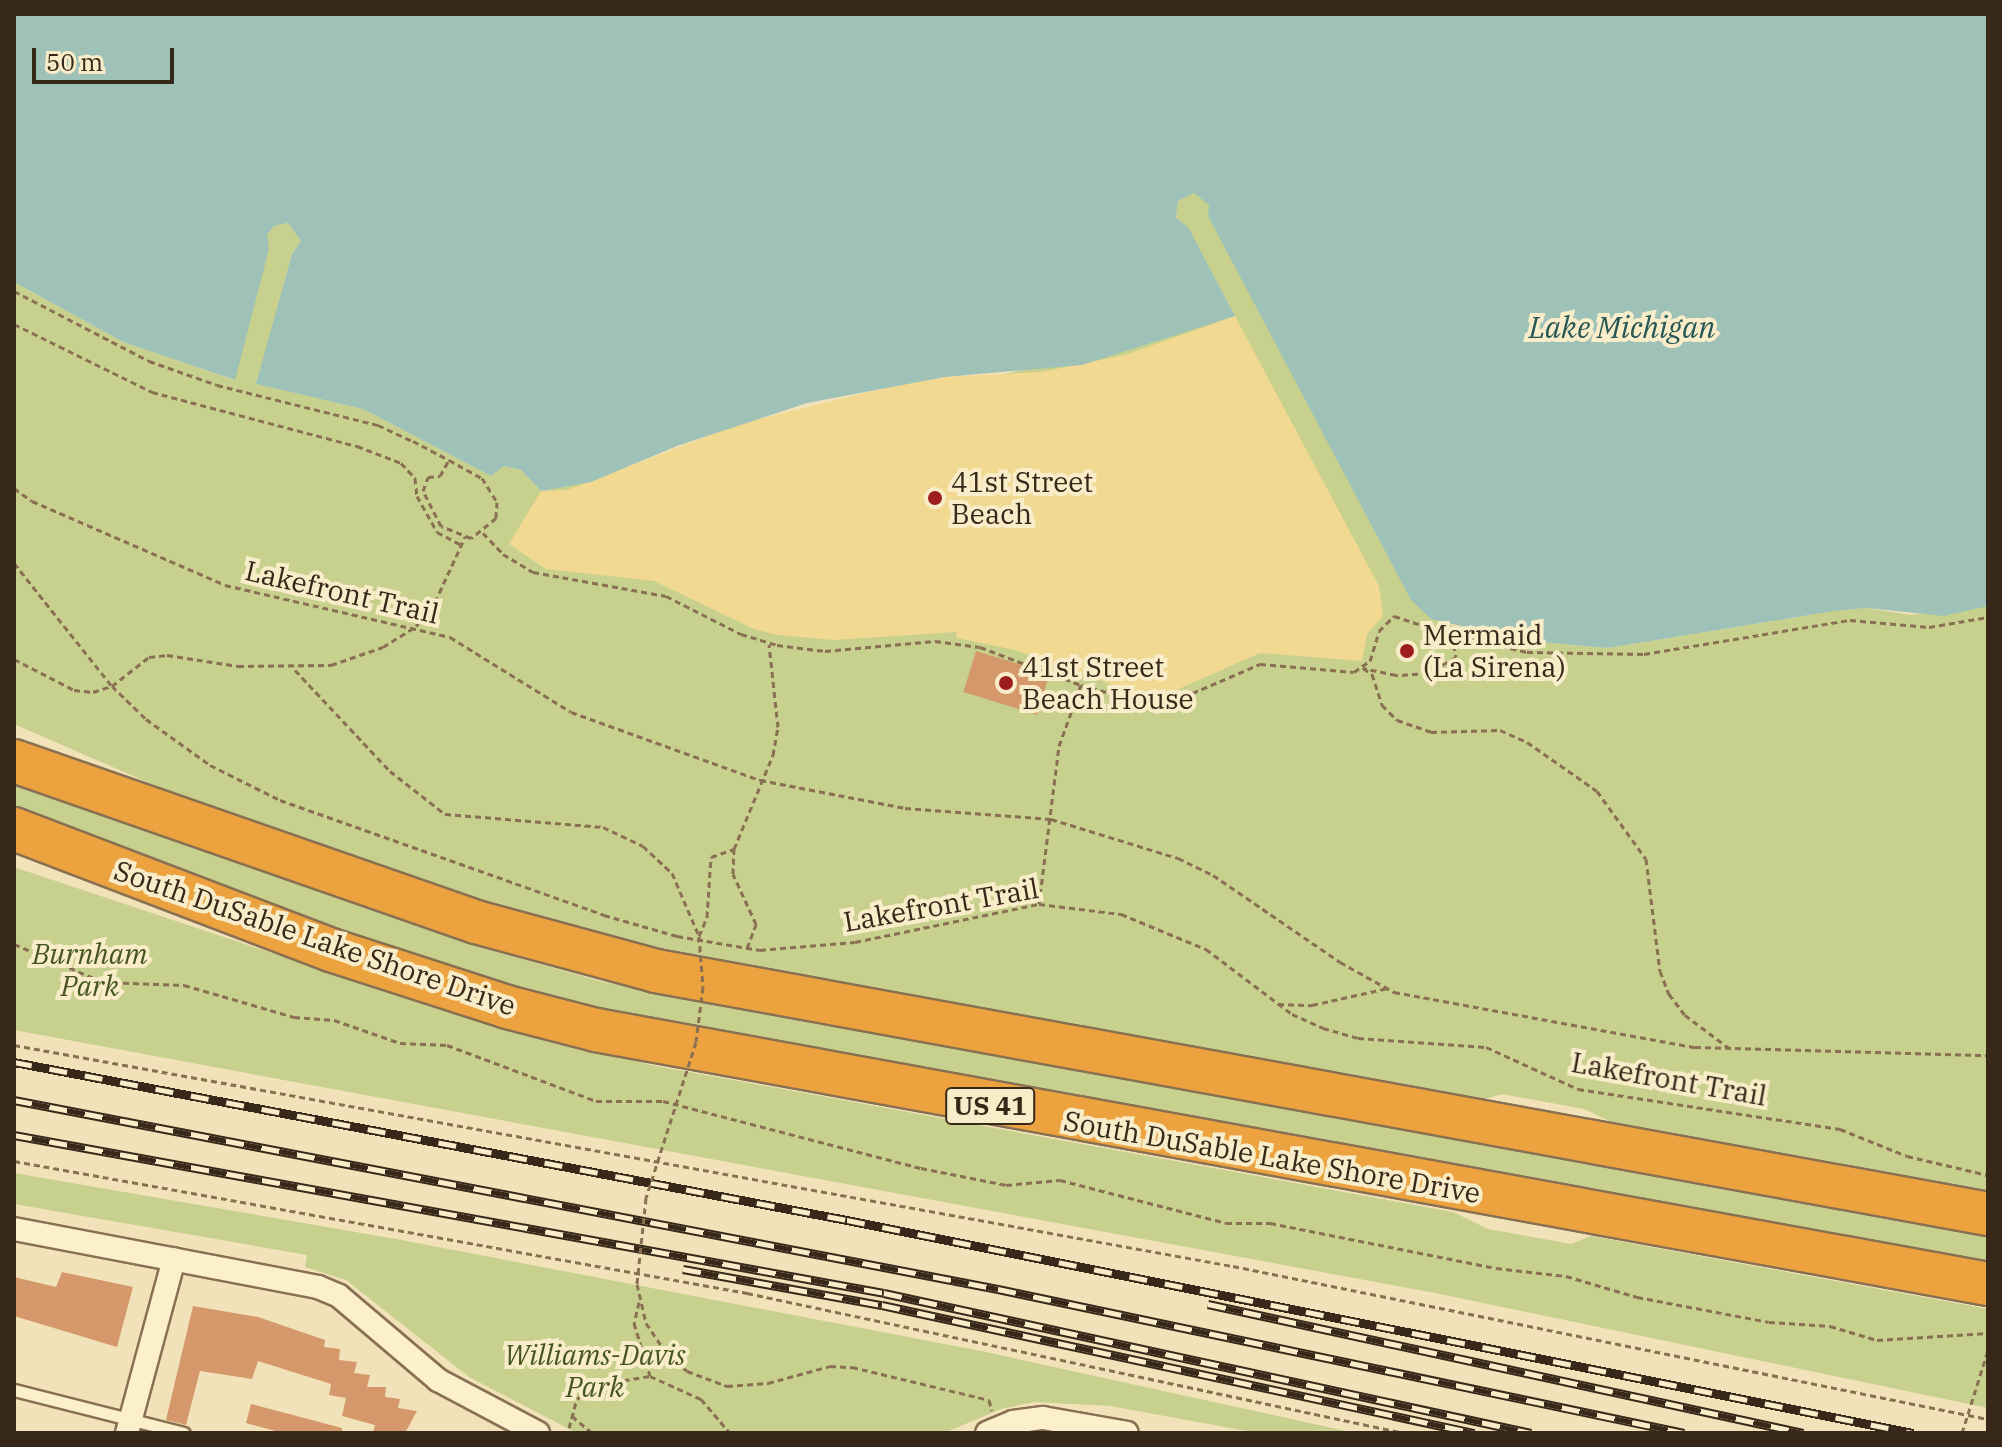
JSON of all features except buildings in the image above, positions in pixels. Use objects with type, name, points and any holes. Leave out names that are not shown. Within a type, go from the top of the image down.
[{"type":"highway","points":[[20,760],[476,922],[656,971],[1988,1214]]},
{"type":"highway","name":"South DuSable Lake Shore Drive","points":[[15,830],[331,950],[596,1030],[1988,1284]]},
{"type":"street","points":[[14,1229],[318,1287],[339,1296],[438,1380],[538,1433]]},
{"type":"street","points":[[129,1426],[174,1259]]},
{"type":"street","points":[[987,1433],[1013,1422],[1043,1418],[1072,1419],[1127,1433]]},
{"type":"lane","points":[[14,1390],[129,1426],[184,1433]]},
{"type":"path","points":[[14,291],[149,361],[217,385],[364,420],[449,460],[491,489],[496,518],[483,533],[465,537],[441,526],[423,491],[428,477],[440,476],[449,460]]},
{"type":"path","points":[[14,324],[152,392],[357,446],[401,463],[415,478],[417,496],[437,532],[461,545]]},
{"type":"path","name":"Lakefront Trail","points":[[14,488],[32,501],[225,585],[416,626],[469,646],[571,712],[760,780],[905,808],[1051,819],[1178,858],[1213,875],[1340,962],[1388,988],[1665,1043],[1730,1049],[1988,1055]]},
{"type":"path","points":[[483,533],[503,554],[533,572],[655,593],[769,643],[825,651],[935,641],[980,647],[1049,669],[1081,685],[1157,703],[1209,688],[1260,664],[1297,664],[1337,673],[1363,668],[1396,675],[1428,673],[1456,657],[1452,635]]},
{"type":"path","points":[[14,659],[74,690],[93,692],[112,686],[149,657],[167,655],[294,668],[360,657],[416,626],[435,602],[465,537]]},
{"type":"path","name":"Lakefront Trail","points":[[14,563],[112,686],[176,743],[280,800],[604,915],[677,936],[747,948],[855,942],[1039,904],[1121,914],[1177,933],[1277,1004],[1323,1028],[1358,1038],[1486,1047],[1578,1089],[1840,1129],[1907,1156],[1988,1175]]},
{"type":"path","points":[[1363,668],[1379,631],[1394,616],[1452,635],[1527,652],[1644,654],[1850,620],[1929,627],[1988,617]]},
{"type":"path","points":[[747,948],[756,924],[733,874],[734,849],[760,780],[773,755],[778,727],[769,643]]},
{"type":"path","points":[[294,668],[317,699],[390,771],[445,814],[603,827],[643,846],[672,873],[699,936],[701,1011],[687,1073],[642,1214],[639,1302],[634,1323],[650,1376]]},
{"type":"path","points":[[1363,668],[1372,674],[1382,705],[1397,720],[1431,732],[1500,730],[1527,742],[1597,791],[1646,859],[1660,971],[1669,994],[1685,1015],[1730,1049]]},
{"type":"path","points":[[1039,904],[1059,746],[1081,685]]},
{"type":"path","points":[[699,936],[707,917],[711,857],[734,849]]},
{"type":"path","points":[[14,944],[103,982],[184,985],[294,1017],[334,1020],[400,1043],[447,1045],[596,1101],[663,1101],[921,1168],[1006,1185],[1060,1180],[1226,1223],[1270,1223],[1496,1268],[1566,1276],[1637,1297],[1769,1322],[1830,1326],[1877,1340],[1988,1333]]},
{"type":"path","points":[[1277,1004],[1312,1005],[1388,988]]},
{"type":"path","points":[[14,1045],[1233,1266],[1988,1419]]},
{"type":"path","points":[[14,1161],[747,1293],[1404,1433]]},
{"type":"path","points":[[639,1302],[654,1339],[668,1356],[687,1371],[727,1386],[768,1383],[830,1366],[989,1400]]},
{"type":"path","points":[[1962,1433],[1988,1350]]},
{"type":"path","points":[[569,1428],[577,1399],[594,1385],[650,1376],[701,1399],[730,1433]]},
{"type":"path","points":[[572,1416],[592,1433]]},
{"type":"green space","points":[[1194,193],[1206,200],[1447,624],[1527,641],[1608,648],[1834,611],[1867,608],[1910,615],[1988,606],[1988,1193],[1620,1126],[1584,1109],[1502,1094],[1478,1101],[669,954],[411,881],[204,807],[14,724],[14,282],[123,342],[234,380],[267,234],[274,226],[288,223],[301,241],[292,254],[257,384],[363,409],[491,476],[504,466],[521,470],[541,491],[1235,316],[1188,228],[1176,218],[1178,201]]},
{"type":"green space","points":[[14,783],[469,944],[603,982],[1988,1236],[1988,1265],[636,1019],[545,997],[334,929],[14,808]]},
{"type":"green space","name":"Burnham Park","points":[[14,867],[458,1015],[651,1065],[1453,1212],[1488,1229],[1571,1244],[1591,1236],[1988,1309],[1988,1408],[1435,1293],[14,1030]]},
{"type":"green space","name":"Williams-Davis Park","points":[[14,1173],[396,1239],[981,1351],[1355,1433],[1258,1433],[1110,1406],[1034,1402],[1001,1409],[944,1433],[577,1433],[469,1377],[346,1280],[305,1267],[307,1255],[14,1204]]},
{"type":"sand","name":"41st Street Beach","points":[[1235,316],[1379,586],[1383,616],[1367,634],[1362,661],[1260,653],[1174,691],[1127,690],[1015,650],[957,638],[956,632],[834,640],[778,635],[754,629],[654,581],[546,569],[509,544],[541,491],[567,490],[739,424],[893,386],[945,377],[1041,372],[1125,355]]},
{"type":"water","name":"Lake Michigan","points":[[14,14],[1988,14],[1988,606],[1944,616],[1867,608],[1834,611],[1608,648],[1527,641],[1431,619],[1411,600],[1208,216],[1209,205],[1194,193],[1178,201],[1176,218],[1188,227],[1235,316],[1082,365],[945,377],[807,403],[677,446],[591,482],[541,491],[521,470],[504,466],[491,476],[363,409],[256,384],[292,254],[301,241],[288,223],[274,226],[267,235],[269,249],[235,380],[123,342],[14,282]]},
{"type":"railway","points":[[14,1062],[847,1220],[1913,1433]]},
{"type":"railway","points":[[14,1100],[998,1289],[1684,1433]]},
{"type":"railway","points":[[14,1135],[884,1293],[1531,1433]]},
{"type":"railway","points":[[683,1269],[882,1305],[1474,1433]]},
{"type":"railway","points":[[1208,1304],[1803,1433]]},
{"type":"place","name":"41st Street Beach","points":[[935,498]]},
{"type":"place","name":"Mermaid (La Sirena)","points":[[1407,651]]},
{"type":"place","name":"41st Street Beach House","points":[[1006,683]]}]
